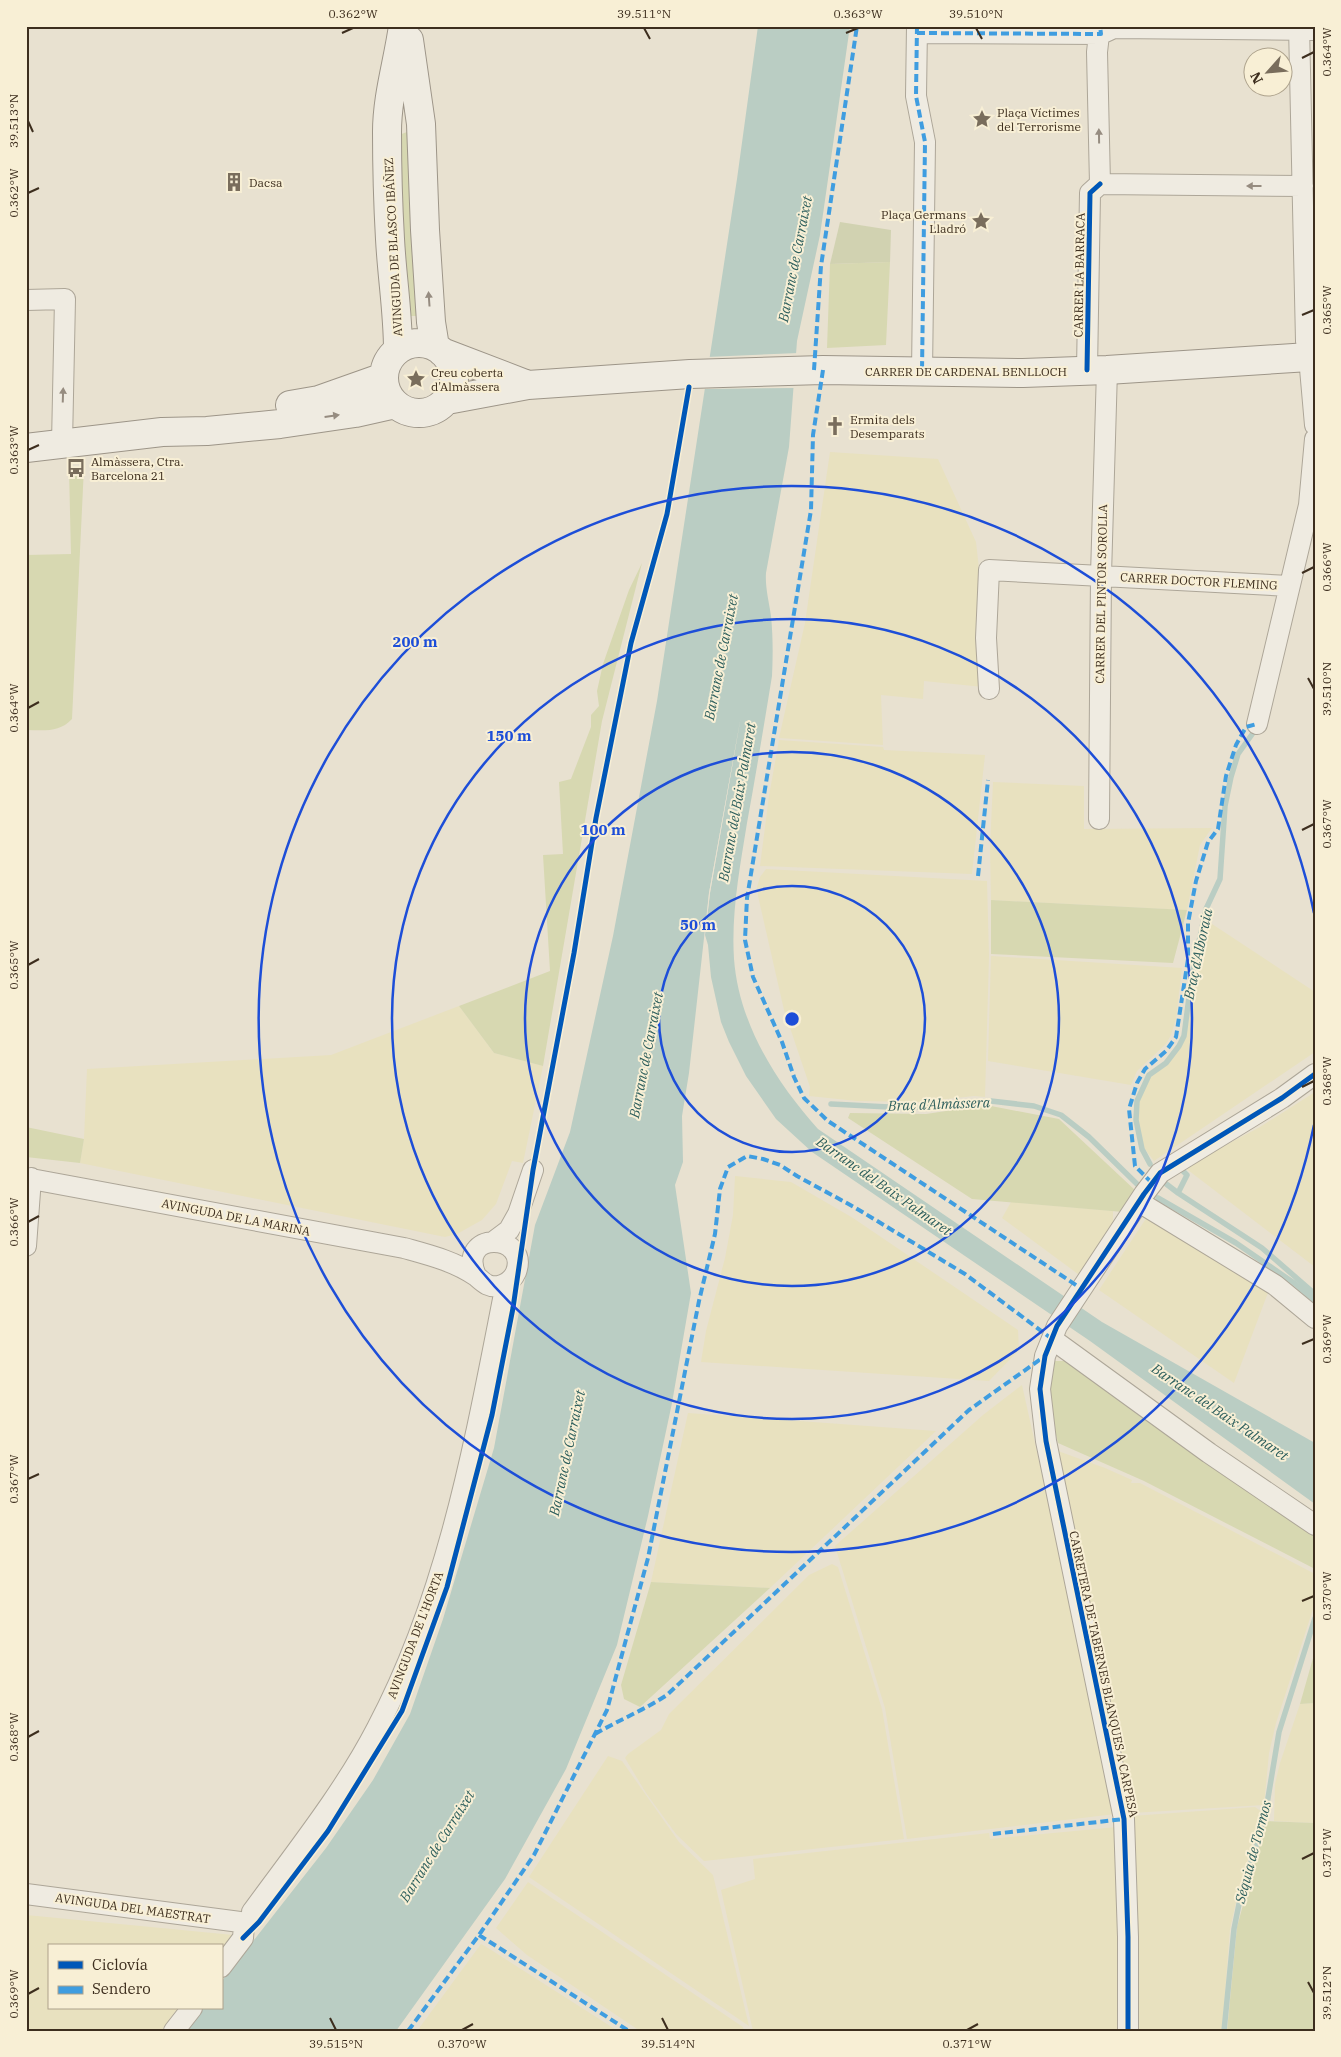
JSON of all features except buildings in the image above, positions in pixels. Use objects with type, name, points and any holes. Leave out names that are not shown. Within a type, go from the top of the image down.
[{"type":"main road","name":"AVINGUDA DE BLASCO IBÁÑEZ","points":[[405,26],[421,124],[431,322],[438,350]]},
{"type":"main road","name":"AVINGUDA DE BLASCO IBÁÑEZ","points":[[398,350],[398,324],[390,240],[387,132],[389,97],[405,26]]},
{"type":"main road","points":[[389,97],[398,101],[404,101],[416,93]]},
{"type":"main road","points":[[387,132],[393,123],[401,118],[408,118],[421,124]]},
{"type":"main road","points":[[438,350],[451,364],[454,375],[453,387],[447,400],[430,412],[418,414],[404,410],[395,404],[385,386],[384,377],[388,363],[398,350],[411,344],[423,344],[528,385]]},
{"type":"main road","name":"CARRER DE CARDENAL BENLLOCH","points":[[447,400],[528,385],[694,374],[802,371],[1023,373],[1312,356]]},
{"type":"main road","points":[[162,432],[207,420],[319,400],[384,377]]},
{"type":"main road","points":[[26,448],[162,432],[207,431],[280,424],[355,413],[395,404]]},
{"type":"street","points":[[922,372],[925,142],[916,96],[917,30],[1304,28],[1303,186],[1306,341],[1312,356],[1315,425]]},
{"type":"street","name":"CARRER LA BARRACA","points":[[1097,370],[1090,193],[1100,184],[1097,52],[1101,30]]},
{"type":"street","points":[[1100,184],[1303,186]]},
{"type":"street","points":[[26,300],[65,299],[62,443]]},
{"type":"street","name":"CARRER DEL PINTOR SOROLLA","points":[[1097,370],[1101,575],[1099,819]]},
{"type":"street","points":[[1256,724],[1309,505],[1315,439]]},
{"type":"street","name":"CARRER DOCTOR FLEMING","points":[[989,689],[986,638],[990,570],[1289,586]]},
{"type":"street","name":"CARRETERA DE TABERNES BLANQUES A CARPESA","points":[[1128,2031],[1128,1937],[1124,1820],[1046,1441],[1040,1389],[1045,1356],[1054,1332],[1141,1198],[1160,1173],[1282,1098],[1315,1074]]},
{"type":"street","points":[[498,1324],[473,1268],[473,1260],[485,1246],[509,1230],[518,1214],[533,1170]]},
{"type":"street","points":[[26,1246],[28,1178]]},
{"type":"street","name":"AVINGUDA DE LA MARINA","points":[[28,1178],[395,1247],[444,1259],[479,1279]]},
{"type":"street","points":[[1141,1198],[1276,1285],[1315,1318]]},
{"type":"street","points":[[514,1253],[518,1214]]},
{"type":"street","points":[[479,1279],[489,1286],[506,1284],[516,1272],[518,1263],[514,1253],[504,1243],[485,1246]]},
{"type":"street","name":"AVINGUDA DE LA MARINA","points":[[444,1259],[485,1246]]},
{"type":"street","name":"AVINGUDA DE L'HORTA","points":[[222,1966],[243,1938],[245,1919],[361,1757],[377,1728],[409,1659],[452,1537],[482,1410],[506,1284]]},
{"type":"street","points":[[1054,1332],[1209,1454],[1315,1525]]},
{"type":"street","name":"AVINGUDA DEL MAESTRAT","points":[[26,1894],[245,1919]]},
{"type":"street","points":[[174,2031],[190,2010]]},
{"type":"shaded area","points":[[830,452],[938,459],[976,542],[980,578],[983,687],[924,681],[923,699],[881,695],[883,745],[779,738],[805,623]]},
{"type":"shaded area","points":[[779,740],[883,747],[884,750],[985,755],[972,874],[760,866],[769,796]]},
{"type":"shaded area","points":[[993,782],[1084,786],[1084,829],[1212,828],[1200,845],[1187,910],[991,900],[990,847]]},
{"type":"shaded area","points":[[766,869],[987,881],[989,956],[985,1097],[974,1096],[920,1102],[857,1101],[809,1096],[810,1087],[784,1010],[758,896],[757,887],[760,877]]},
{"type":"shaded area","points":[[1209,922],[1315,992],[1315,1052],[1154,1161],[1144,1148],[1137,1119],[1139,1101],[1151,1076],[1166,1066],[1186,1037],[1198,962]]},
{"type":"shaded area","points":[[991,956],[1182,968],[1176,1019],[1171,1035],[1166,1044],[1137,1071],[1131,1085],[988,1061]]},
{"type":"shaded area","points":[[459,1006],[494,1053],[543,1066],[523,1163],[512,1161],[496,1204],[482,1220],[457,1234],[445,1237],[80,1163],[84,1139],[87,1069],[331,1055]]},
{"type":"shaded area","points":[[1315,1092],[1315,1267],[1184,1167],[1260,1127]]},
{"type":"shaded area","points":[[735,1176],[791,1182],[853,1218],[1018,1330],[1019,1350],[989,1381],[701,1362],[706,1331],[725,1258],[733,1215]]},
{"type":"shaded area","points":[[1011,1202],[1113,1211],[1113,1227],[1078,1274],[1002,1218]]},
{"type":"shaded area","points":[[1147,1217],[1269,1290],[1234,1383],[1099,1290]]},
{"type":"shaded area","points":[[1022,1385],[1114,1797],[1115,1814],[907,1839],[885,1708],[835,1546],[983,1415]]},
{"type":"shaded area","points":[[688,1413],[936,1431],[770,1588],[651,1582]]},
{"type":"shaded area","points":[[1058,1451],[1105,1468],[1132,1480],[1131,1483],[1140,1483],[1315,1574],[1315,1603],[1276,1723],[1269,1753],[1264,1805],[1132,1813]]},
{"type":"shaded area","points":[[832,1564],[838,1567],[882,1709],[904,1839],[704,1861],[676,1834],[646,1793],[625,1758],[661,1730],[669,1714],[809,1575]]},
{"type":"shaded area","points":[[1315,1703],[1315,1823],[1274,1821],[1275,1784],[1300,1704]]},
{"type":"shaded area","points":[[608,1756],[622,1761],[679,1842],[713,1875],[749,2026],[529,1877]]},
{"type":"shaded area","points":[[1255,1807],[1262,1812],[1238,1893],[1230,1929],[1222,2031],[1135,2031],[1132,1816]]},
{"type":"shaded area","points":[[1117,1827],[1120,2031],[753,2031],[721,1890],[755,1879],[753,1859],[989,1833],[990,1839]]},
{"type":"shaded area","points":[[528,1882],[743,2027],[744,2031],[640,2031],[527,1955],[496,1928]]},
{"type":"shaded area","points":[[26,1915],[233,1935],[222,1949],[222,1944],[48,1944],[48,2010],[177,2010],[161,2031],[26,2031]]},
{"type":"shaded area","points":[[481,1944],[485,1946],[618,2031],[417,2031]]},
{"type":"green space","points":[[407,132],[410,134],[422,316],[410,316],[405,274],[399,135]]},
{"type":"green space","points":[[840,222],[891,230],[890,262],[830,264]]},
{"type":"green space","points":[[890,262],[886,345],[827,348],[830,264]]},
{"type":"green space","points":[[84,467],[72,719],[56,729],[26,730],[26,555],[71,554],[69,469]]},
{"type":"green space","points":[[642,563],[602,721],[543,1066],[494,1053],[459,1006],[550,971],[543,855],[563,854],[559,782],[571,779],[591,727],[591,715],[599,706],[597,691],[603,664],[629,590]]},
{"type":"green space","points":[[991,900],[1187,910],[1173,963],[991,954]]},
{"type":"green space","points":[[986,1105],[1059,1119],[1136,1191],[1123,1212],[972,1199],[848,1118],[850,1113],[926,1114]]},
{"type":"green space","points":[[26,1127],[84,1139],[80,1163],[26,1157]]},
{"type":"green space","points":[[1052,1361],[1070,1361],[1315,1534],[1315,1569],[1144,1481],[1058,1443],[1050,1411],[1049,1388]]},
{"type":"green space","points":[[651,1582],[770,1588],[640,1707],[624,1699],[621,1685]]},
{"type":"green space","points":[[1315,1651],[1315,1703],[1300,1704]]},
{"type":"green space","points":[[1266,1821],[1315,1823],[1315,2031],[1227,2031],[1237,1927]]},
{"type":"water","points":[[758,26],[850,26],[820,235],[797,341],[789,447],[766,573],[772,631],[772,676],[737,890],[733,942],[737,983],[752,1029],[774,1072],[818,1129],[1102,1322],[1315,1443],[1315,1504],[1090,1341],[812,1152],[776,1119],[746,1076],[721,1022],[711,977],[708,945],[705,935],[710,893],[741,716],[709,893],[689,1073],[682,1116],[683,1162],[675,1185],[691,1293],[672,1403],[648,1516],[617,1645],[566,1769],[505,1879],[396,2031],[183,2031],[199,2010],[222,2010],[222,1981],[326,1848],[373,1780],[410,1714],[443,1619],[494,1448],[535,1225],[570,1132],[613,936],[657,701],[737,179]]},
{"type":"pier","points":[[799,353],[796,388],[702,389],[707,357]]},
{"type":"pier","points":[[741,716],[710,893],[705,935],[709,893]]},
{"type":"waterway","name":"Braç d'Alboraia","points":[[1150,1164],[1142,1149],[1136,1120],[1137,1101],[1149,1075],[1166,1063],[1184,1036],[1192,974],[1206,909],[1220,879],[1225,806],[1231,777],[1238,754],[1253,733]]},
{"type":"waterway","name":"Braç d'Almàssera","points":[[831,1104],[908,1108],[991,1101],[1034,1106],[1061,1115],[1089,1137],[1138,1185]]},
{"type":"waterway","points":[[1178,1193],[1187,1175],[1181,1169]]},
{"type":"waterway","name":"Braç d'Alboraia","points":[[1165,1183],[1262,1248],[1315,1294]]},
{"type":"waterway","name":"Braç d'Almàssera","points":[[1158,1198],[1236,1243],[1294,1283],[1315,1301]]},
{"type":"waterway","name":"Séquia de Tormos","points":[[1224,2031],[1234,1929],[1240,1899],[1265,1816],[1279,1732],[1315,1618]]},
{"type":"marked path","points":[[814,370],[821,266],[857,26]]},
{"type":"marked path","points":[[917,26],[916,96],[925,142],[922,372]]},
{"type":"marked path","points":[[917,33],[1101,34],[1100,26]]},
{"type":"marked path","points":[[823,370],[813,435],[811,510],[747,898],[745,940],[753,977],[804,1098],[828,1121],[1082,1289]]},
{"type":"marked path","points":[[1152,1183],[1135,1166],[1129,1109],[1137,1083],[1145,1069],[1166,1051],[1176,1037],[1188,959],[1188,923],[1196,881],[1208,842],[1218,829],[1226,776],[1236,745],[1246,727],[1257,724]]},
{"type":"marked path","points":[[978,876],[988,780]]},
{"type":"marked path","points":[[408,2031],[479,1935],[534,1855],[607,1710],[648,1558],[699,1301],[715,1234],[720,1189],[728,1167],[747,1156],[780,1165],[965,1274],[1052,1339]]},
{"type":"marked path","points":[[595,1734],[667,1695],[969,1410],[1045,1356]]},
{"type":"marked path","points":[[993,1834],[1124,1819]]},
{"type":"marked path","points":[[479,1935],[629,2031]]},
{"type":"cycle path","points":[[1087,370],[1090,193],[1100,184]]},
{"type":"cycle path","points":[[243,1938],[259,1922],[328,1831],[402,1711],[447,1587],[492,1415],[513,1308],[533,1170],[574,953],[596,818],[631,643],[667,514],[689,387]]},
{"type":"cycle path","points":[[1128,2031],[1128,1937],[1124,1819],[1046,1441],[1040,1389],[1045,1356],[1057,1326],[1144,1194],[1160,1173],[1282,1098],[1315,1074]]},
{"type":"place","name":"Plaça Víctimes del Terrorisme","points":[[982,119]]},
{"type":"place","name":"Dacsa","points":[[234,182]]},
{"type":"place","name":"Plaça Germans Lladró","points":[[981,221]]},
{"type":"place","name":"Creu coberta d'Almàssera","points":[[416,379]]},
{"type":"place","name":"Ermita dels Desemparats","points":[[835,426]]},
{"type":"place","name":"Almàssera, Ctra. Barcelona 21","points":[[76,468]]},
{"type":"water label","name":"Barranc de Carraixet","points":[[795,259]]},
{"type":"water label","name":"Barranc de Carraixet","points":[[721,657]]},
{"type":"water label","name":"Barranc del Baix Palmaret","points":[[737,802]]},
{"type":"water label","name":"Barranc de Carraixet","points":[[646,1055]]},
{"type":"water label","name":"Barranc del Baix Palmaret","points":[[884,1186]]},
{"type":"water label","name":"Barranc del Baix Palmaret","points":[[1220,1412]]},
{"type":"water label","name":"Barranc de Carraixet","points":[[567,1453]]},
{"type":"water label","name":"Barranc de Carraixet","points":[[437,1846]]}]
